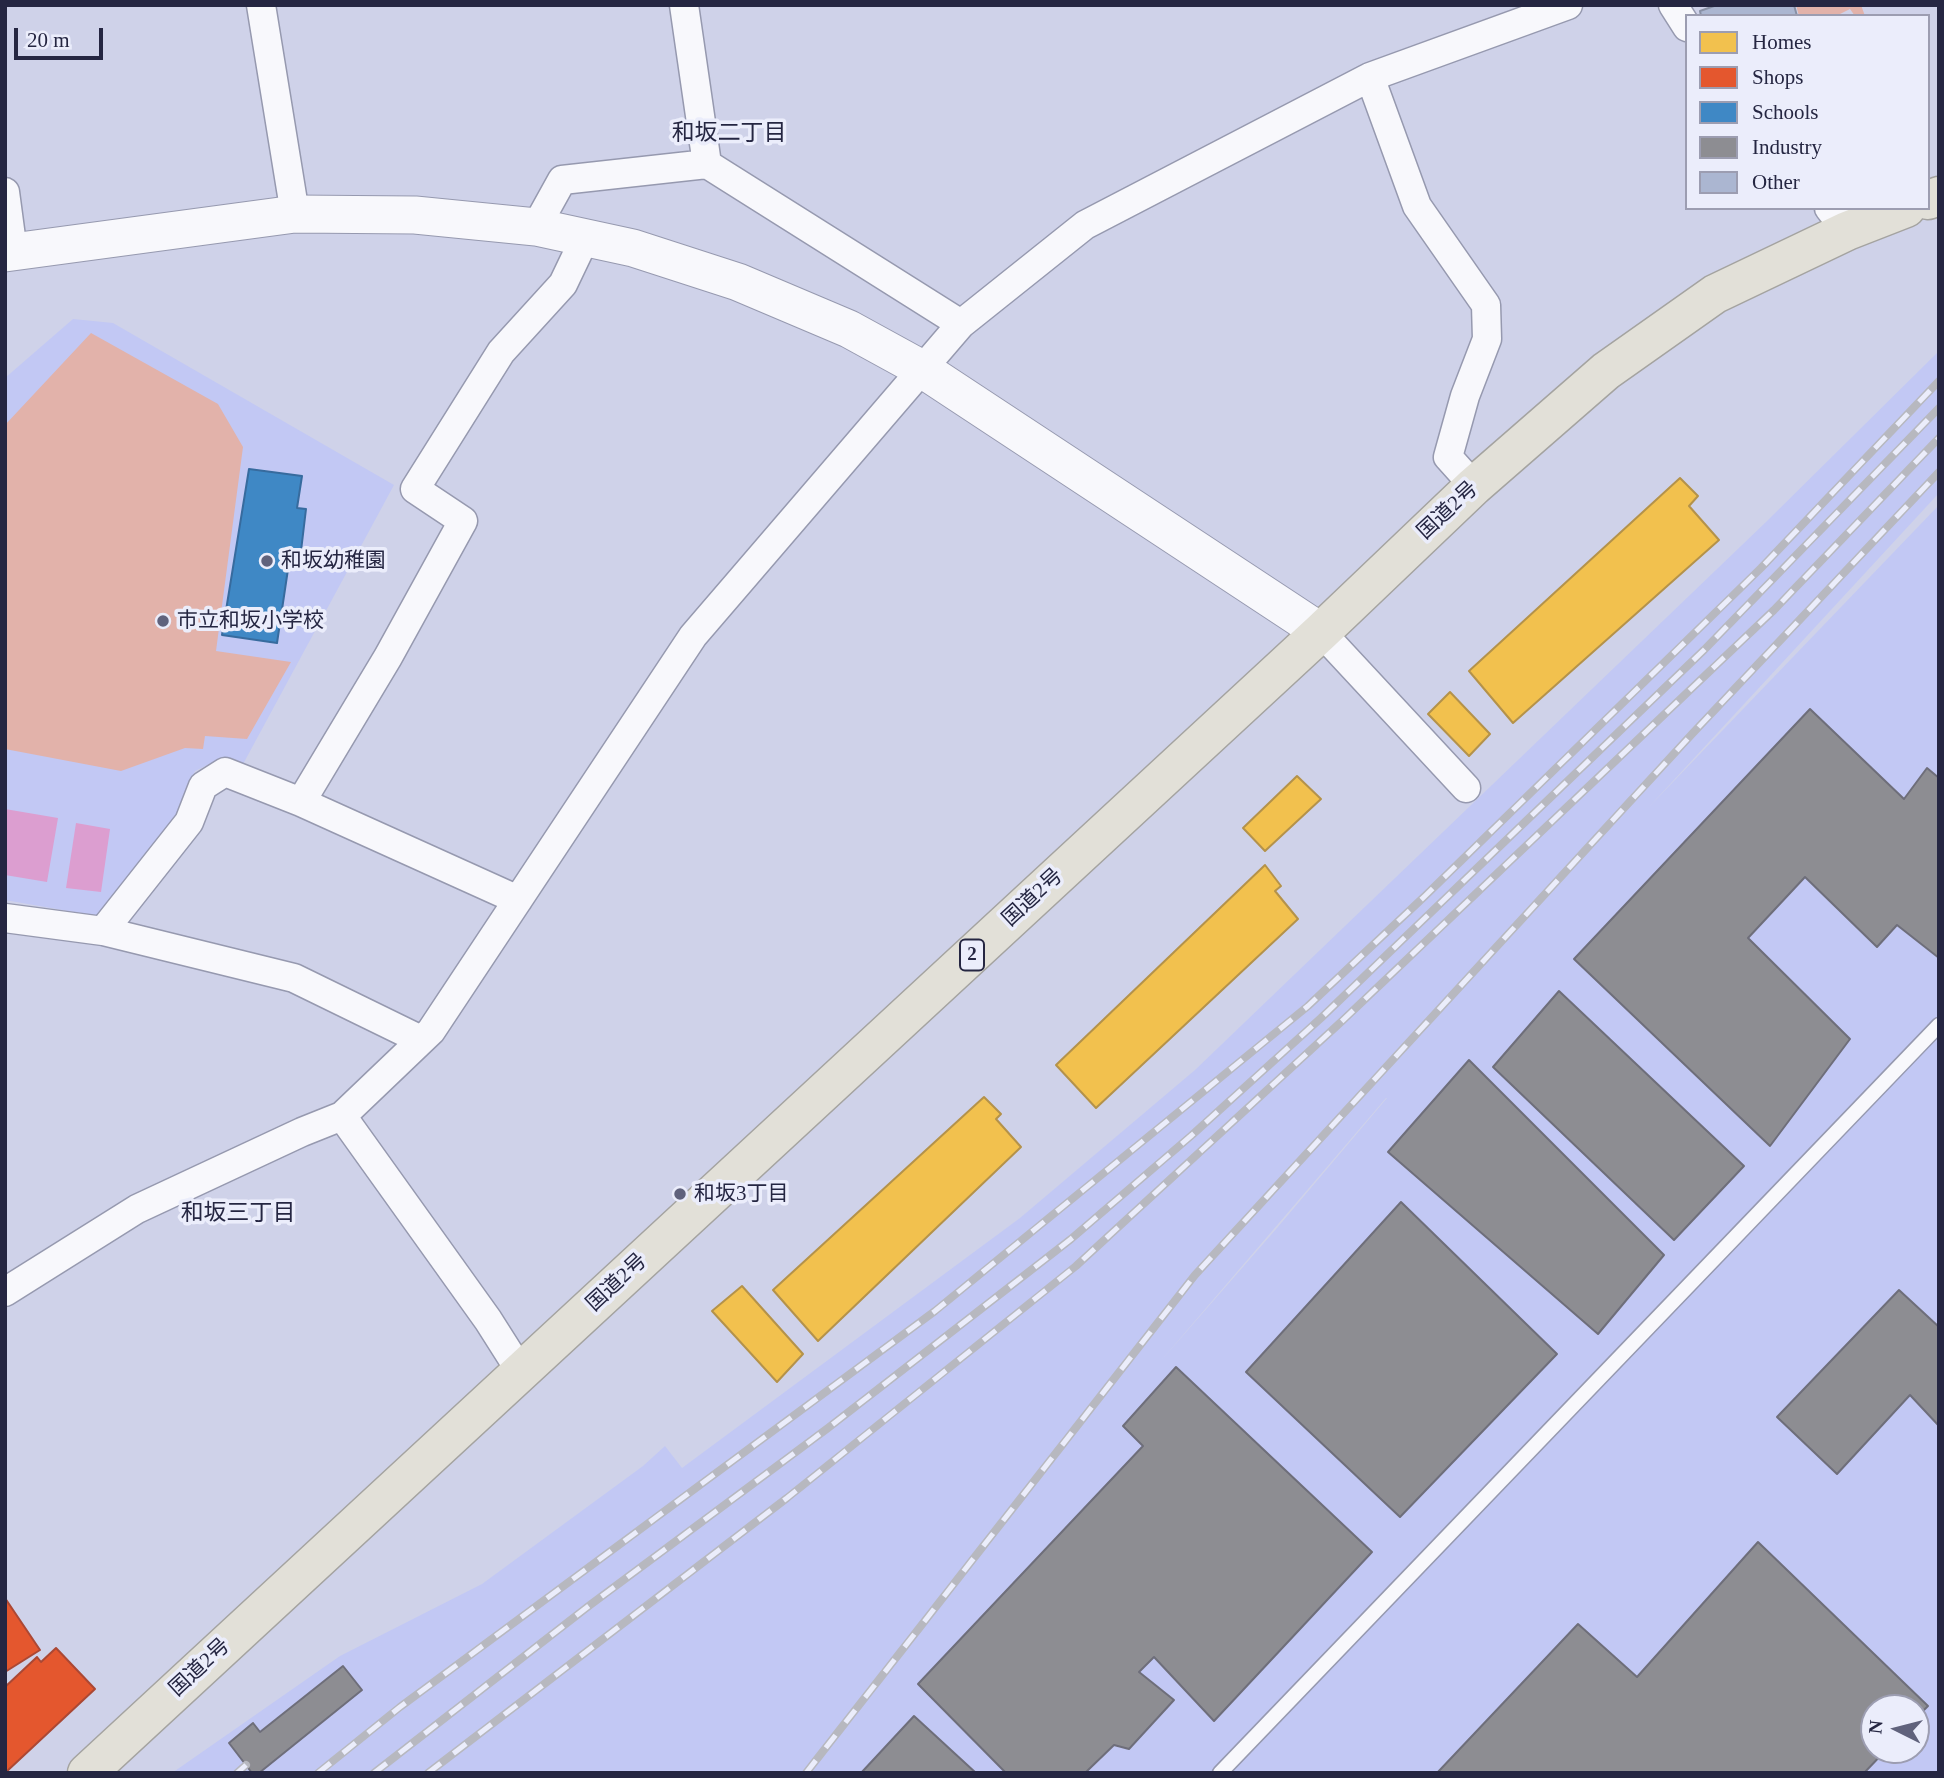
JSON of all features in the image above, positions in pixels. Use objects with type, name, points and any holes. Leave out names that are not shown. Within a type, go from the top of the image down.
[{"type":"highway","name":"国道2号","points":[[86,1773],[1321,632],[1474,486],[1606,371],[1715,294],[1838,219],[1894,210]]},
{"type":"street","points":[[261,5],[295,214]]},
{"type":"street","points":[[684,5],[707,164]]},
{"type":"street","points":[[5,1292],[137,1209],[342,1116],[431,1031],[693,636],[961,324],[1086,225],[1370,77],[1568,5]]},
{"type":"street","points":[[1673,5],[1685,24]]},
{"type":"street","points":[[1370,77],[1417,206],[1486,305],[1487,339],[1465,396],[1448,457],[1474,486]]},
{"type":"street","points":[[536,227],[562,180],[707,164],[961,324]]},
{"type":"street","points":[[5,192],[9,253],[295,214],[415,215],[536,227],[585,237],[633,248],[738,282],[849,329],[922,369],[1321,632],[1466,788]]},
{"type":"street","points":[[301,802],[388,657],[463,521],[415,489],[501,352],[563,284],[585,237]]},
{"type":"street","points":[[103,931],[189,822],[203,786],[225,772],[301,802],[518,900]]},
{"type":"street","points":[[5,918],[103,931],[294,978],[421,1040]]},
{"type":"street","points":[[342,1116],[488,1320],[521,1372]]},
{"type":"lane","points":[[1220,1773],[1939,1025]]},
{"type":"shaded area","points":[[1796,5],[1861,5],[1864,14],[1854,14],[1850,9],[1840,14],[1798,14]]},
{"type":"shaded area","name":"市立和坂小学校","points":[[73,319],[113,323],[394,485],[242,766],[224,757],[195,771],[175,818],[97,916],[5,900],[5,378]]},
{"type":"shaded area","name":"市立和坂小学校","points":[[91,333],[218,404],[243,447],[216,651],[291,662],[247,739],[205,736],[203,749],[185,748],[121,771],[5,749],[5,425]]},
{"type":"shaded area","points":[[1939,351],[1939,493],[1648,808],[1939,505],[1939,1773],[172,1773],[340,1656],[482,1584],[643,1466],[665,1446],[682,1468],[1020,1218],[1195,1070],[1766,522]],"holes":[[[1387,1098],[1277,1228],[1159,1363]]]},
{"type":"shaded area","points":[[5,809],[58,818],[47,882],[5,875]]},
{"type":"shaded area","points":[[76,823],[110,829],[101,892],[66,888]]},
{"type":"building: Homes","points":[[1680,478],[1698,496],[1689,506],[1719,540],[1513,723],[1469,671]]},
{"type":"building: Homes","points":[[1450,692],[1490,734],[1469,756],[1428,714]]},
{"type":"building: Homes","points":[[1297,776],[1321,799],[1265,851],[1243,828]]},
{"type":"building: Homes","points":[[1265,865],[1281,886],[1275,891],[1298,919],[1096,1108],[1056,1065]]},
{"type":"building: Homes","points":[[984,1097],[1001,1114],[996,1119],[1021,1147],[818,1341],[773,1290]]},
{"type":"building: Homes","points":[[742,1286],[803,1354],[777,1382],[712,1311]]},
{"type":"building: Shops","points":[[5,1598],[40,1650],[5,1672]]},
{"type":"building: Shops","points":[[56,1648],[95,1689],[5,1773],[5,1687],[37,1657],[41,1662]]},
{"type":"building: Schools","points":[[249,469],[302,476],[297,508],[306,509],[301,551],[291,549],[277,643],[222,635]]},
{"type":"building: Industry","points":[[1810,709],[1904,799],[1927,768],[1939,778],[1939,958],[1897,925],[1877,947],[1805,877],[1748,938],[1850,1039],[1770,1146],[1574,959]]},
{"type":"building: Industry","points":[[1559,991],[1744,1166],[1674,1240],[1493,1067]]},
{"type":"building: Industry","points":[[1469,1060],[1664,1255],[1598,1334],[1388,1152]]},
{"type":"building: Industry","points":[[1401,1202],[1557,1354],[1400,1517],[1246,1372]]},
{"type":"building: Industry","points":[[1899,1290],[1939,1327],[1939,1426],[1910,1395],[1837,1474],[1777,1417]]},
{"type":"building: Industry","points":[[1176,1367],[1372,1552],[1214,1721],[1154,1657],[1139,1672],[1174,1700],[1129,1749],[1114,1745],[1085,1773],[1006,1773],[918,1684],[1143,1446],[1123,1426]]},
{"type":"building: Industry","points":[[1758,1542],[1916,1694],[1860,1694],[1860,1764],[1873,1764],[1864,1773],[1437,1773],[1578,1624],[1637,1677]]},
{"type":"building: Industry","points":[[343,1666],[362,1690],[259,1773],[252,1773],[229,1743],[253,1723],[260,1732]]},
{"type":"building: Industry","points":[[914,1716],[976,1773],[861,1773]]},
{"type":"building: Other","points":[[1717,5],[1794,5],[1796,14],[1701,14],[1700,11]]},
{"type":"railway","points":[[318,1773],[400,1707],[935,1311],[1308,1006],[1425,896],[1761,568],[1939,381]]},
{"type":"railway","points":[[374,1773],[590,1605],[828,1428],[1071,1239],[1192,1135],[1321,1018],[1704,650],[1939,408]]},
{"type":"railway","points":[[428,1773],[787,1498],[1076,1266],[1341,1022],[1774,610],[1939,438]]},
{"type":"railway","points":[[806,1773],[1195,1275],[1692,734],[1939,472]]},
{"type":"railway","points":[[237,1773],[246,1765]]},
{"type":"place","name":"和坂幼稚園","points":[[267,561]]},
{"type":"place","name":"市立和坂小学校","points":[[163,621]]},
{"type":"place","name":"和坂3丁目","points":[[680,1194]]},
{"type":"district","name":"和坂二丁目","points":[[729,134]]},
{"type":"district","name":"和坂三丁目","points":[[238,1214]]}]
